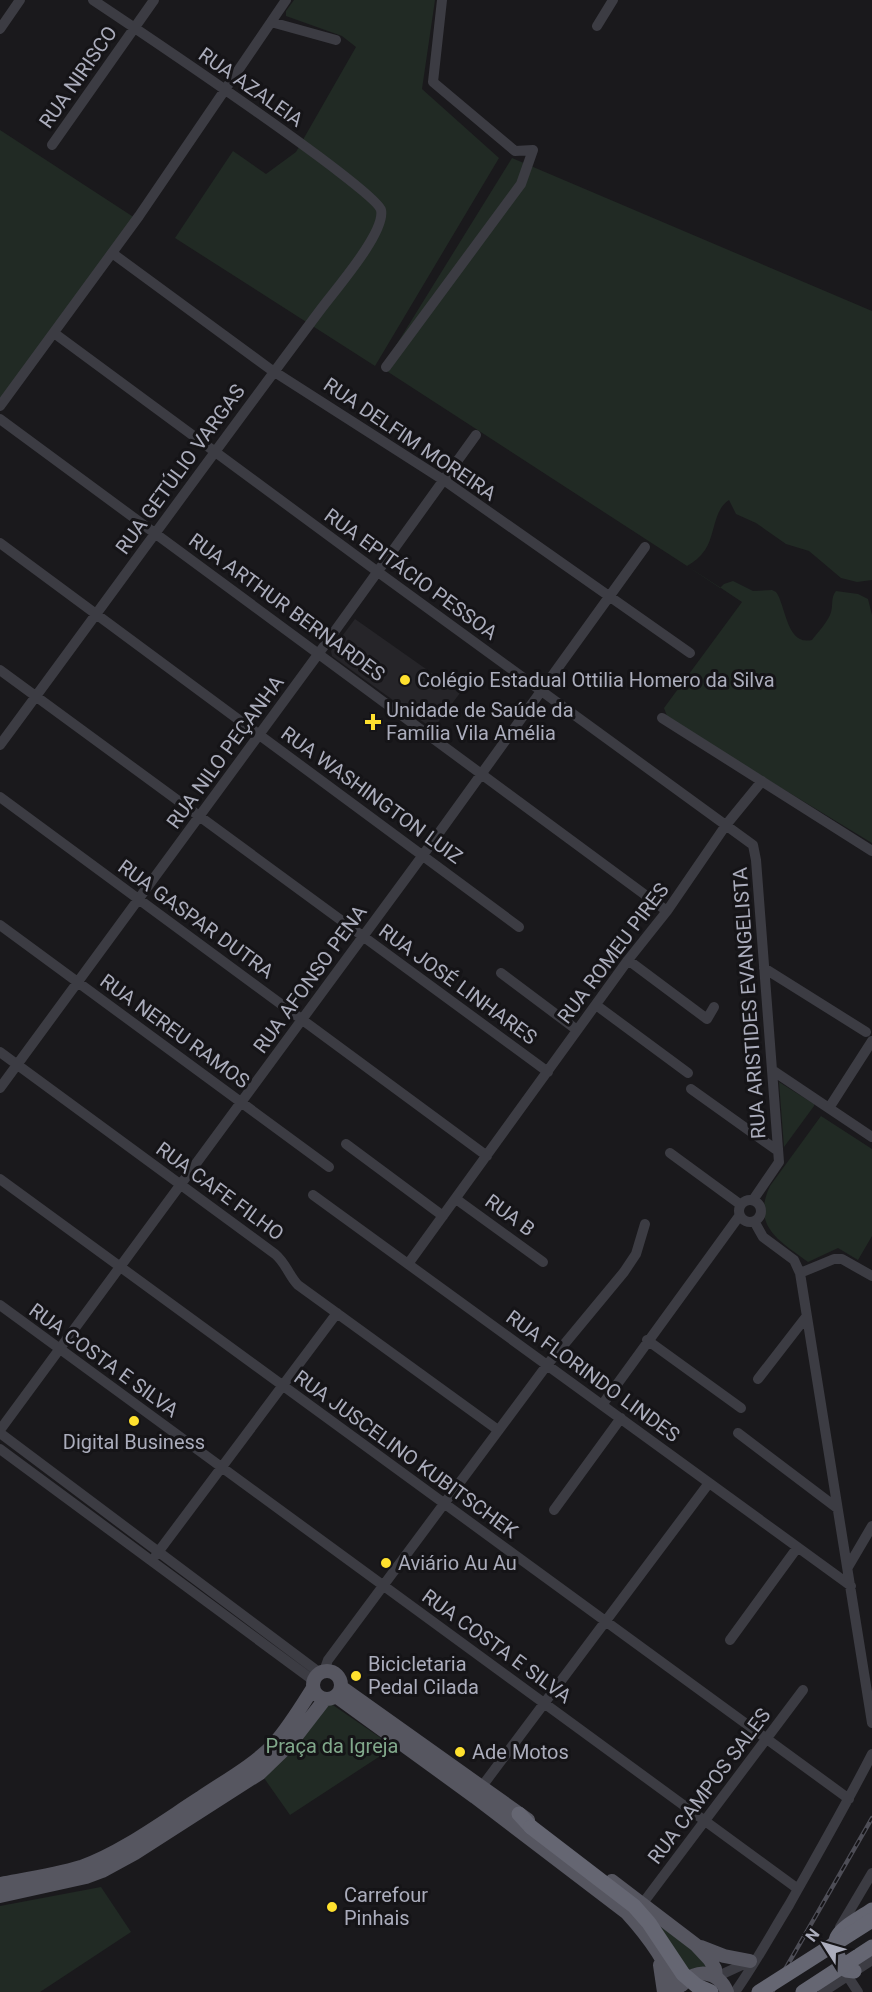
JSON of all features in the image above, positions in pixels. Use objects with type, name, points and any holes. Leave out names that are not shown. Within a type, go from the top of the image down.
[{"type":"highway","points":[[519,1814],[531,1827],[634,1906],[650,1923],[683,1974],[698,1986],[713,1984]]},
{"type":"highway","points":[[851,1974],[836,1954],[839,1932],[872,1910]]},
{"type":"highway","points":[[759,1992],[872,1920]]},
{"type":"highway","points":[[775,1992],[872,1929]]},
{"type":"highway","points":[[803,1992],[872,1947]]},
{"type":"main road","points":[[0,1896],[58,1885],[102,1871],[135,1853],[212,1797],[255,1762],[268,1758],[291,1743],[334,1694],[341,1680],[337,1674],[331,1671],[318,1678],[293,1719],[274,1743],[268,1758]]},
{"type":"main road","points":[[318,1678],[319,1696],[334,1694],[478,1792],[627,1913],[642,1931],[666,1968],[678,1992],[686,1980],[696,1974],[706,1973],[713,1984]]},
{"type":"main road","points":[[478,1792],[519,1814],[643,1903],[696,1945],[710,1960],[715,1970],[713,1984]]},
{"type":"main road","points":[[0,1884],[69,1870],[95,1861],[212,1797]]},
{"type":"main road","points":[[696,1945],[724,1956],[756,1958]]},
{"type":"main road","points":[[655,1951],[664,1992]]},
{"type":"main road","points":[[713,1984],[724,1985],[727,1992]]},
{"type":"street","points":[[0,29],[20,0]]},
{"type":"street","name":"RUA AZALEIA","points":[[93,0],[354,182],[376,200],[381,210]]},
{"type":"street","name":"RUA NIRISCO","points":[[52,145],[154,0]]},
{"type":"street","points":[[0,406],[112,253],[286,0]]},
{"type":"street","points":[[386,367],[521,184],[533,150],[515,151],[433,82],[442,0]]},
{"type":"street","points":[[597,26],[613,0]]},
{"type":"street","points":[[271,22],[336,40]]},
{"type":"street","name":"RUA GETÚLIO VARGAS","points":[[0,746],[213,451],[363,253],[380,228],[381,210]]},
{"type":"street","name":"RUA DELFIM MOREIRA","points":[[112,253],[275,370],[445,481],[690,653]]},
{"type":"street","name":"RUA EPITÁCIO PESSOA","points":[[54,333],[540,691],[750,842]]},
{"type":"street","name":"RUA ARTHUR BERNARDES","points":[[0,419],[667,911]]},
{"type":"street","name":"RUA NILO PEÇANHA","points":[[0,1088],[445,481],[476,435]]},
{"type":"street","name":"RUA WASHINGTON LUIZ","points":[[0,543],[519,927]]},
{"type":"street","name":"RUA AFONSO PENA","points":[[0,1432],[303,1020],[645,547]]},
{"type":"street","name":"RUA JOSÉ LINHARES","points":[[0,670],[548,1072]]},
{"type":"street","points":[[662,718],[872,850]]},
{"type":"street","name":"RUA ROMEU PIRES","points":[[408,1264],[628,960],[667,911],[726,825],[762,781]]},
{"type":"street","name":"RUA GASPAR DUTRA","points":[[0,797],[486,1156]]},
{"type":"street","name":"RUA ARISTIDES EVANGELISTA","points":[[750,842],[756,860],[779,1156]]},
{"type":"street","name":"RUA NEREU RAMOS","points":[[0,925],[329,1167]]},
{"type":"street","points":[[628,960],[706,1019],[714,1007]]},
{"type":"street","points":[[764,968],[869,1036],[828,1108]]},
{"type":"street","points":[[501,973],[577,1030]]},
{"type":"street","points":[[596,1005],[688,1073]]},
{"type":"street","name":"RUA CAFE FILHO","points":[[0,1052],[276,1254],[285,1263],[290,1275],[298,1285],[498,1430]]},
{"type":"street","points":[[772,1070],[872,1137]]},
{"type":"street","points":[[691,1089],[779,1156],[753,1200]]},
{"type":"street","points":[[346,1144],[443,1216]]},
{"type":"street","points":[[602,1404],[647,1340],[741,1210],[747,1201],[753,1200],[759,1204],[761,1210],[759,1217],[754,1221],[744,1220],[741,1210],[670,1153]]},
{"type":"street","name":"RUA JUSCELINO KUBITSCHEK","points":[[0,1179],[282,1387],[849,1798]]},
{"type":"street","name":"RUA FLORINDO LINDES","points":[[313,1195],[851,1586]]},
{"type":"street","name":"RUA B","points":[[456,1198],[543,1262]]},
{"type":"street","points":[[754,1221],[764,1237],[794,1260],[800,1274],[869,1690],[872,1723]]},
{"type":"street","points":[[318,1678],[328,1660],[498,1430],[547,1365],[624,1272],[636,1254],[645,1224]]},
{"type":"street","points":[[800,1274],[834,1259],[842,1259],[872,1276]]},
{"type":"street","name":"RUA COSTA E SILVA","points":[[0,1305],[798,1888]]},
{"type":"street","points":[[151,1562],[337,1313]]},
{"type":"street","points":[[758,1379],[806,1317]]},
{"type":"street","points":[[647,1340],[741,1408]]},
{"type":"street","points":[[554,1510],[621,1418]]},
{"type":"street","points":[[0,1432],[318,1678]]},
{"type":"street","points":[[738,1434],[837,1508]]},
{"type":"street","points":[[0,1449],[151,1562],[318,1678]]},
{"type":"street","points":[[478,1792],[709,1483]]},
{"type":"street","points":[[848,1567],[872,1526]]},
{"type":"street","points":[[730,1640],[797,1548]]},
{"type":"street","name":"RUA CAMPOS SALES","points":[[643,1903],[803,1690]]},
{"type":"street","points":[[735,1992],[798,1888],[872,1754]]},
{"type":"street","points":[[858,1992],[851,1974],[834,1956],[833,1948],[835,1937],[872,1874]]},
{"type":"street","points":[[713,1984],[756,1958]]},
{"type":"street","points":[[823,1992],[872,1960]]},
{"type":"shaded area","name":"Colégio Estadual Ottilia Homero da Silva","points":[[355,619],[460,693],[433,729],[332,656],[331,651]]},
{"type":"green space","points":[[294,0],[435,0],[422,89],[499,158],[375,366],[175,238],[233,151],[266,174],[296,152],[356,47],[342,36],[286,16],[286,11]]},
{"type":"green space","points":[[0,130],[135,218],[0,406]]},
{"type":"green space","points":[[512,158],[872,311],[872,580],[857,582],[841,578],[809,551],[786,544],[756,523],[736,514],[729,500],[720,510],[705,550],[687,566],[382,368]]},
{"type":"green space","points":[[733,581],[753,591],[772,590],[776,592],[792,631],[803,640],[812,640],[826,622],[836,591],[858,594],[868,599],[872,615],[872,843],[668,719],[664,708],[742,602],[720,588]]},
{"type":"green space","points":[[779,1082],[814,1104],[784,1147]]},
{"type":"green space","points":[[821,1116],[872,1149],[872,1236],[858,1260],[838,1248],[808,1262],[779,1240],[766,1223],[765,1200],[770,1186]]},
{"type":"green space","name":"Praça da Igreja","points":[[327,1701],[394,1747],[290,1815],[264,1778]]},
{"type":"green space","points":[[101,1887],[131,1932],[40,1992],[0,1992],[0,1906]]},
{"type":"green space","points":[[647,1915],[708,1962],[705,1967],[686,1971]]},
{"type":"railway","points":[[772,1992],[872,1818]]},
{"type":"place","name":"Colégio Estadual Ottilia Homero da Silva","points":[[405,680]]},
{"type":"place","name":"Unidade de Saúde da Família Vila Amélia","points":[[373,722]]},
{"type":"place","name":"Digital Business","points":[[134,1421]]},
{"type":"place","name":"Aviário Au Au","points":[[386,1563]]},
{"type":"place","name":"Bicicletaria Pedal Cilada","points":[[356,1676]]},
{"type":"place","name":"Ade Motos","points":[[460,1752]]},
{"type":"place","name":"Carrefour Pinhais","points":[[332,1907]]}]
